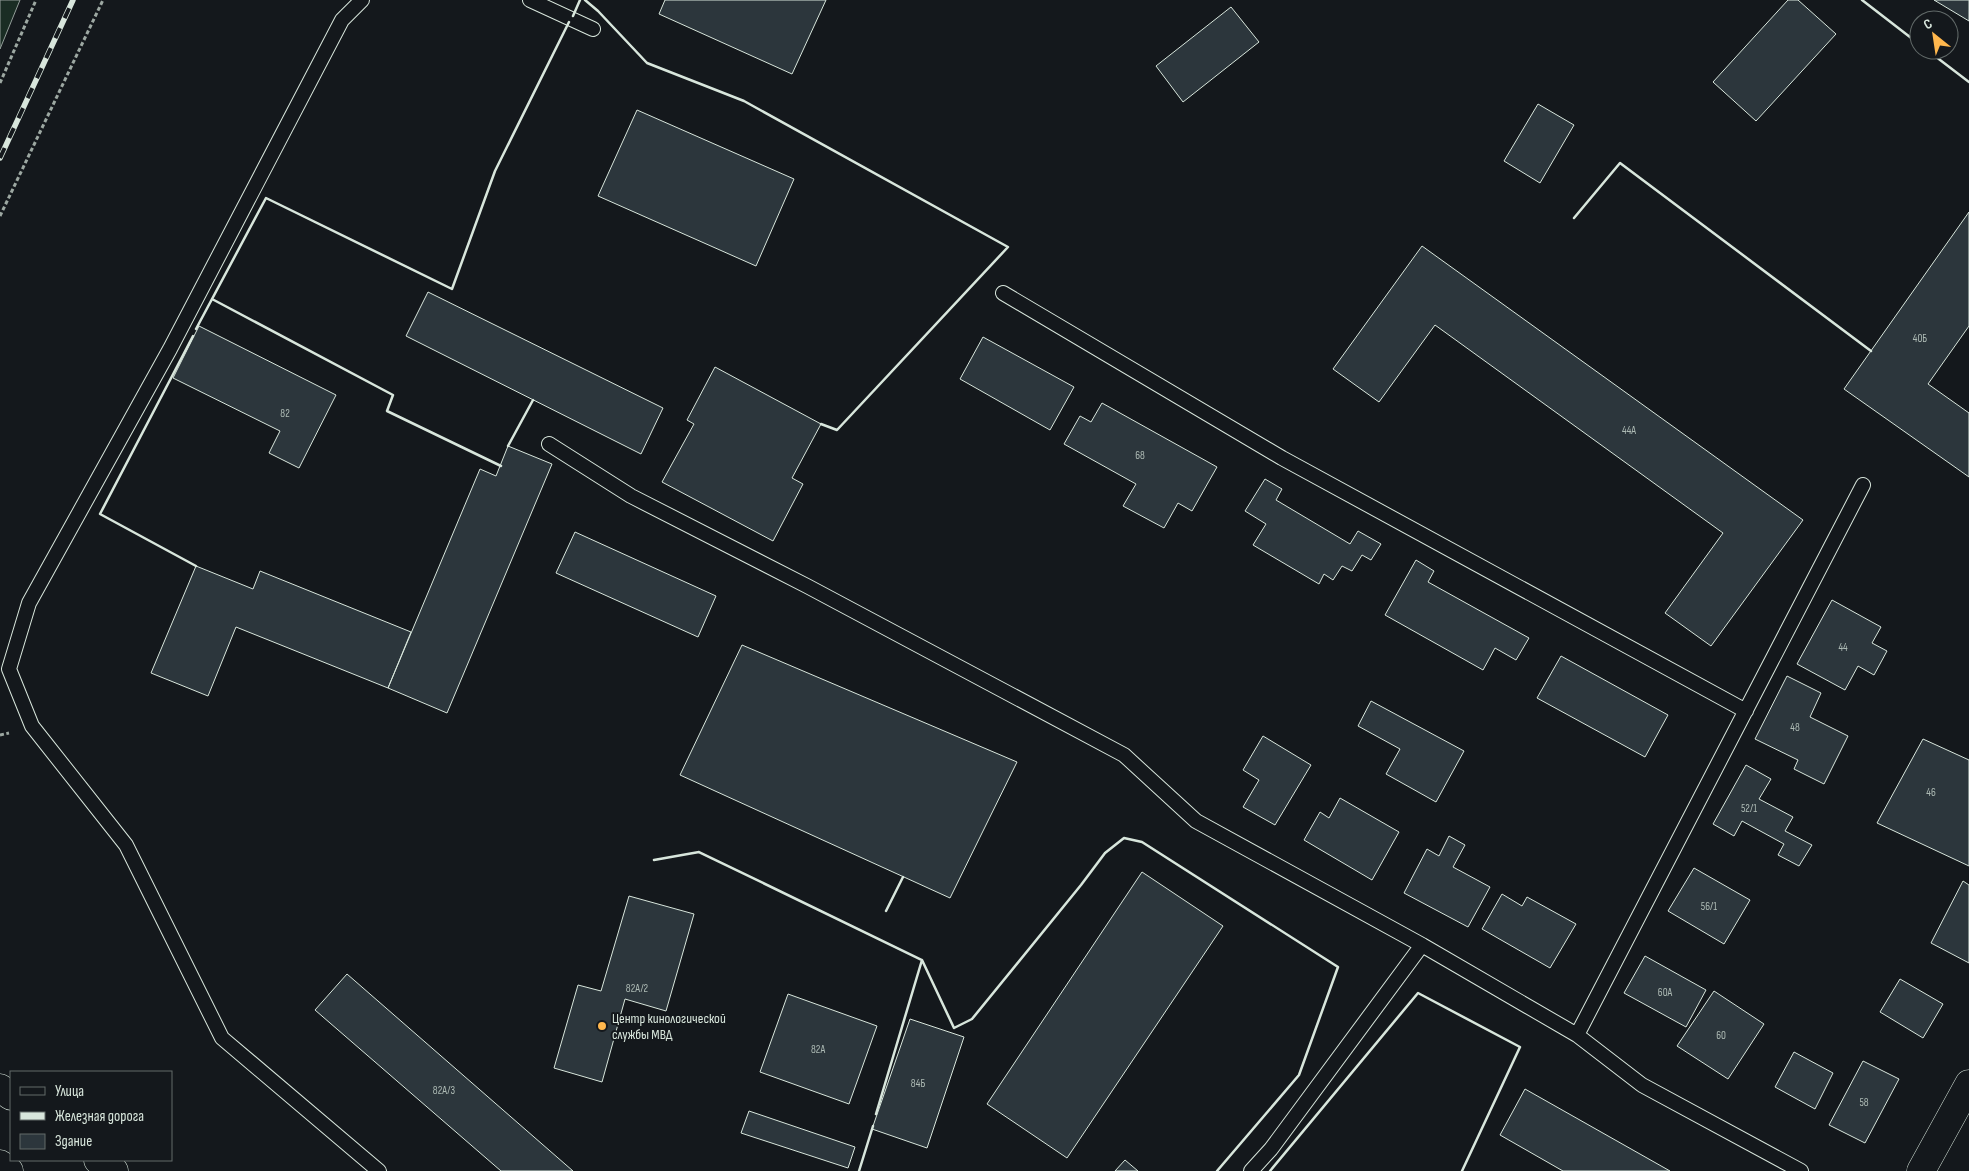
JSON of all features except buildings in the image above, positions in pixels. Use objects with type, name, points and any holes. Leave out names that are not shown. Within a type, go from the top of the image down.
[{"type":"main road","points":[[1921,1171],[1969,1084]]},
{"type":"main road","points":[[99,1161],[114,1171]]},
{"type":"main road","points":[[0,1164],[9,1171]]},
{"type":"lane","points":[[362,0],[342,20],[170,349],[29,603],[9,669],[32,726],[126,845],[222,1038],[379,1171]]},
{"type":"lane","points":[[530,0],[594,29]]},
{"type":"lane","points":[[1003,293],[1282,458],[1746,711]]},
{"type":"lane","points":[[549,444],[630,496],[807,586],[1124,755],[1196,821],[1422,945],[1577,1035],[1642,1085],[1801,1171]]},
{"type":"lane","points":[[1577,1035],[1863,485]]},
{"type":"lane","points":[[1251,1171],[1271,1149],[1422,945]]},
{"type":"path","points":[[0,84],[36,0]]},
{"type":"path","points":[[0,216],[103,0]]},
{"type":"green space","points":[[0,0],[20,0],[0,49]]},
{"type":"railway","points":[[0,158],[73,0]]},
{"type":"wall","points":[[573,16],[580,0]]},
{"type":"wall","points":[[585,0],[598,11],[647,63],[744,101],[1008,247],[837,430],[821,424]]},
{"type":"wall","points":[[1862,0],[1909,36]]},
{"type":"wall","points":[[196,329],[266,198],[452,289],[495,171],[569,22]]},
{"type":"wall","points":[[1940,60],[1969,82]]},
{"type":"wall","points":[[1574,218],[1620,163],[1871,351]]},
{"type":"wall","points":[[212,299],[393,395],[387,411],[501,466]]},
{"type":"wall","points":[[193,336],[100,514],[196,566]]},
{"type":"wall","points":[[508,446],[533,400]]},
{"type":"wall","points":[[922,960],[954,1028],[972,1019],[1105,853],[1124,838],[1142,842],[1338,967],[1299,1075],[1217,1171]]},
{"type":"wall","points":[[654,860],[699,852],[922,960],[876,1114]]},
{"type":"wall","points":[[886,911],[903,877]]},
{"type":"wall","points":[[1270,1171],[1418,993],[1520,1047],[1462,1171]]},
{"type":"wall","points":[[859,1171],[873,1126]]},
{"type":"place","name":"Центр кинологической службы МВД","points":[[602,1026]]}]
